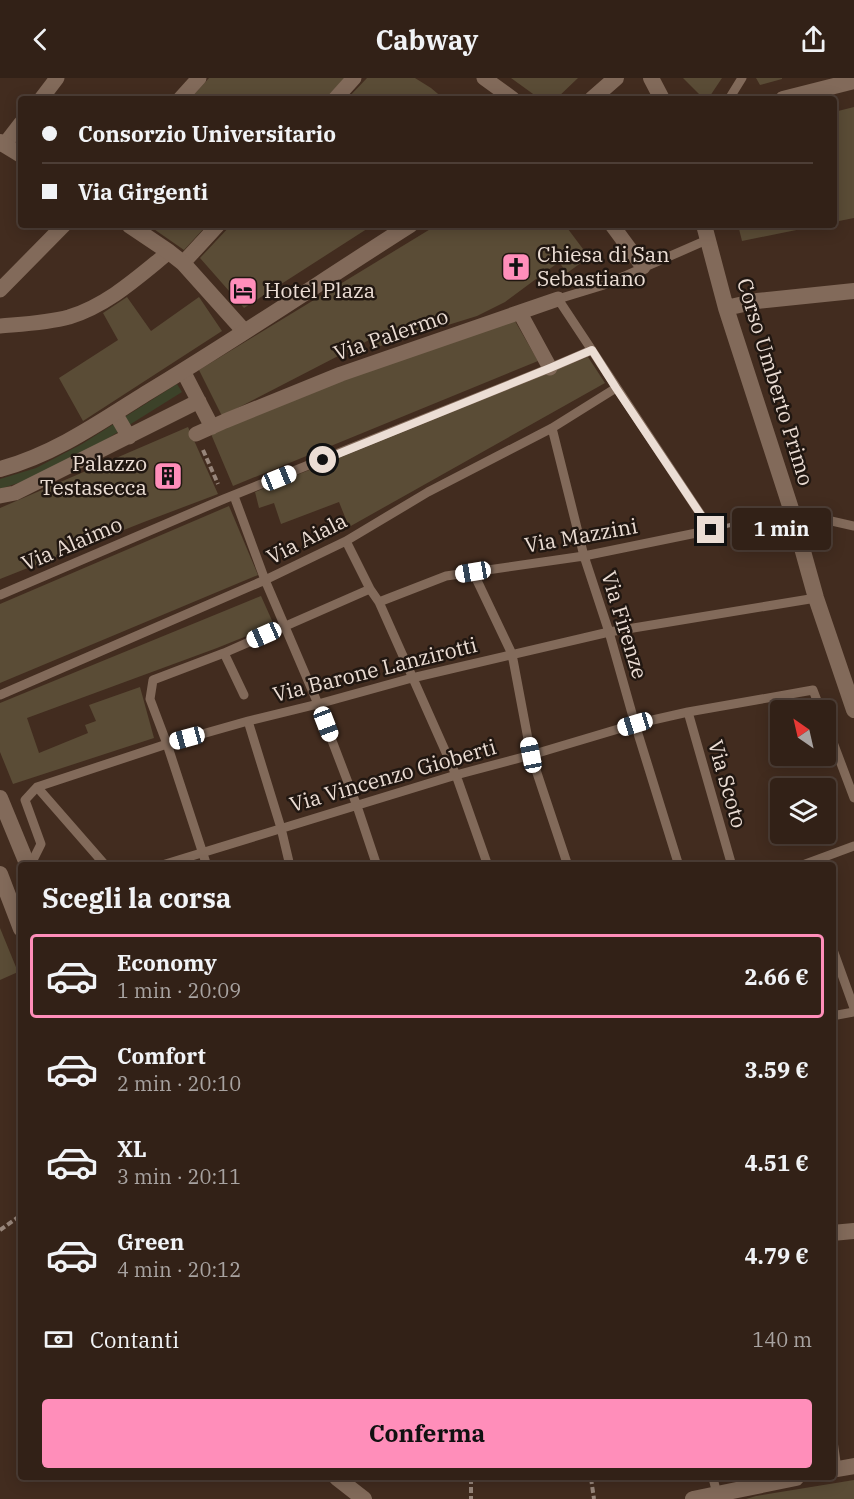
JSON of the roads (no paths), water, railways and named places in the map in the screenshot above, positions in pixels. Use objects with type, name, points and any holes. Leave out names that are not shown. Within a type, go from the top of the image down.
[{"type":"street","points":[[43,96],[57,78]]},
{"type":"street","points":[[183,96],[199,78]]},
{"type":"street","points":[[337,96],[354,78]]},
{"type":"street","points":[[484,78],[509,96]]},
{"type":"street","points":[[595,96],[616,78]]},
{"type":"street","points":[[651,78],[660,96]]},
{"type":"street","points":[[795,96],[854,81]]},
{"type":"street","points":[[18,126],[1,146],[18,154]]},
{"type":"street","points":[[0,290],[61,228]]},
{"type":"street","points":[[133,228],[183,263],[244,332]]},
{"type":"street","points":[[183,263],[215,228]]},
{"type":"street","points":[[0,469],[40,456],[71,439],[183,371],[405,228]]},
{"type":"street","points":[[614,228],[643,267]]},
{"type":"street","name":"Corso Umberto Primo","points":[[706,232],[726,308],[792,512],[816,598],[849,684],[854,710]]},
{"type":"street","points":[[0,326],[50,321],[94,307],[115,295],[169,252]]},
{"type":"street","points":[[726,308],[757,301],[854,291]]},
{"type":"street","name":"Via Palermo","points":[[192,405],[197,436],[212,427],[341,374],[558,299]]},
{"type":"street","points":[[520,313],[550,368]]},
{"type":"street","points":[[183,371],[192,405],[212,427]]},
{"type":"street","points":[[0,496],[15,493],[192,405]]},
{"type":"street","points":[[115,412],[129,437]]},
{"type":"street","points":[[40,456],[50,476]]},
{"type":"street","points":[[0,798],[27,862]]},
{"type":"street","points":[[0,874],[18,921]]},
{"type":"street","points":[[836,1233],[854,1231]]},
{"type":"street","points":[[836,1470],[854,1466]]},
{"type":"street","points":[[340,1480],[364,1499]]},
{"type":"street","points":[[693,1499],[715,1486],[769,1480]]},
{"type":"lane","points":[[731,96],[742,78]]},
{"type":"lane","name":"Via Palermo","points":[[558,299],[604,285],[643,267],[706,232]]},
{"type":"lane","points":[[558,299],[616,388]]},
{"type":"lane","name":"Via Alaimo","points":[[0,595],[224,499],[592,350]]},
{"type":"lane","name":"Via Aiala","points":[[0,695],[264,580],[346,541],[428,492],[552,428],[616,388]]},
{"type":"lane","name":"Via Mazzini","points":[[379,602],[446,576],[584,556],[711,530],[616,388]]},
{"type":"lane","name":"Via Firenze","points":[[552,428],[584,556],[678,862]]},
{"type":"lane","points":[[234,496],[264,580],[318,704],[376,862]]},
{"type":"lane","points":[[792,512],[854,526]]},
{"type":"lane","points":[[346,541],[379,602],[456,775],[487,862]]},
{"type":"lane","points":[[473,572],[512,654],[531,755],[567,862]]},
{"type":"lane","points":[[205,862],[150,699],[153,680],[224,653],[370,589]]},
{"type":"lane","name":"Via Barone Lanzirotti","points":[[36,787],[167,744],[412,678],[609,632],[816,598]]},
{"type":"lane","points":[[224,653],[244,695]]},
{"type":"lane","name":"Via Vincenzo Gioberti","points":[[172,862],[456,775],[635,724],[688,712],[813,690],[817,700]]},
{"type":"lane","name":"Via Scoto","points":[[688,712],[731,862]]},
{"type":"lane","points":[[248,722],[290,862]]},
{"type":"lane","points":[[836,750],[854,798]]},
{"type":"lane","points":[[31,862],[42,844],[26,800],[36,787],[102,862]]},
{"type":"lane","points":[[810,862],[854,846]]},
{"type":"lane","points":[[836,958],[854,1010],[836,1016]]},
{"type":"place","name":"Chiesa di San Sebastiano","points":[[516,267]]},
{"type":"place","name":"Hotel Plaza","points":[[243,291]]},
{"type":"place","name":"Palazzo Testasecca","points":[[168,476]]}]
